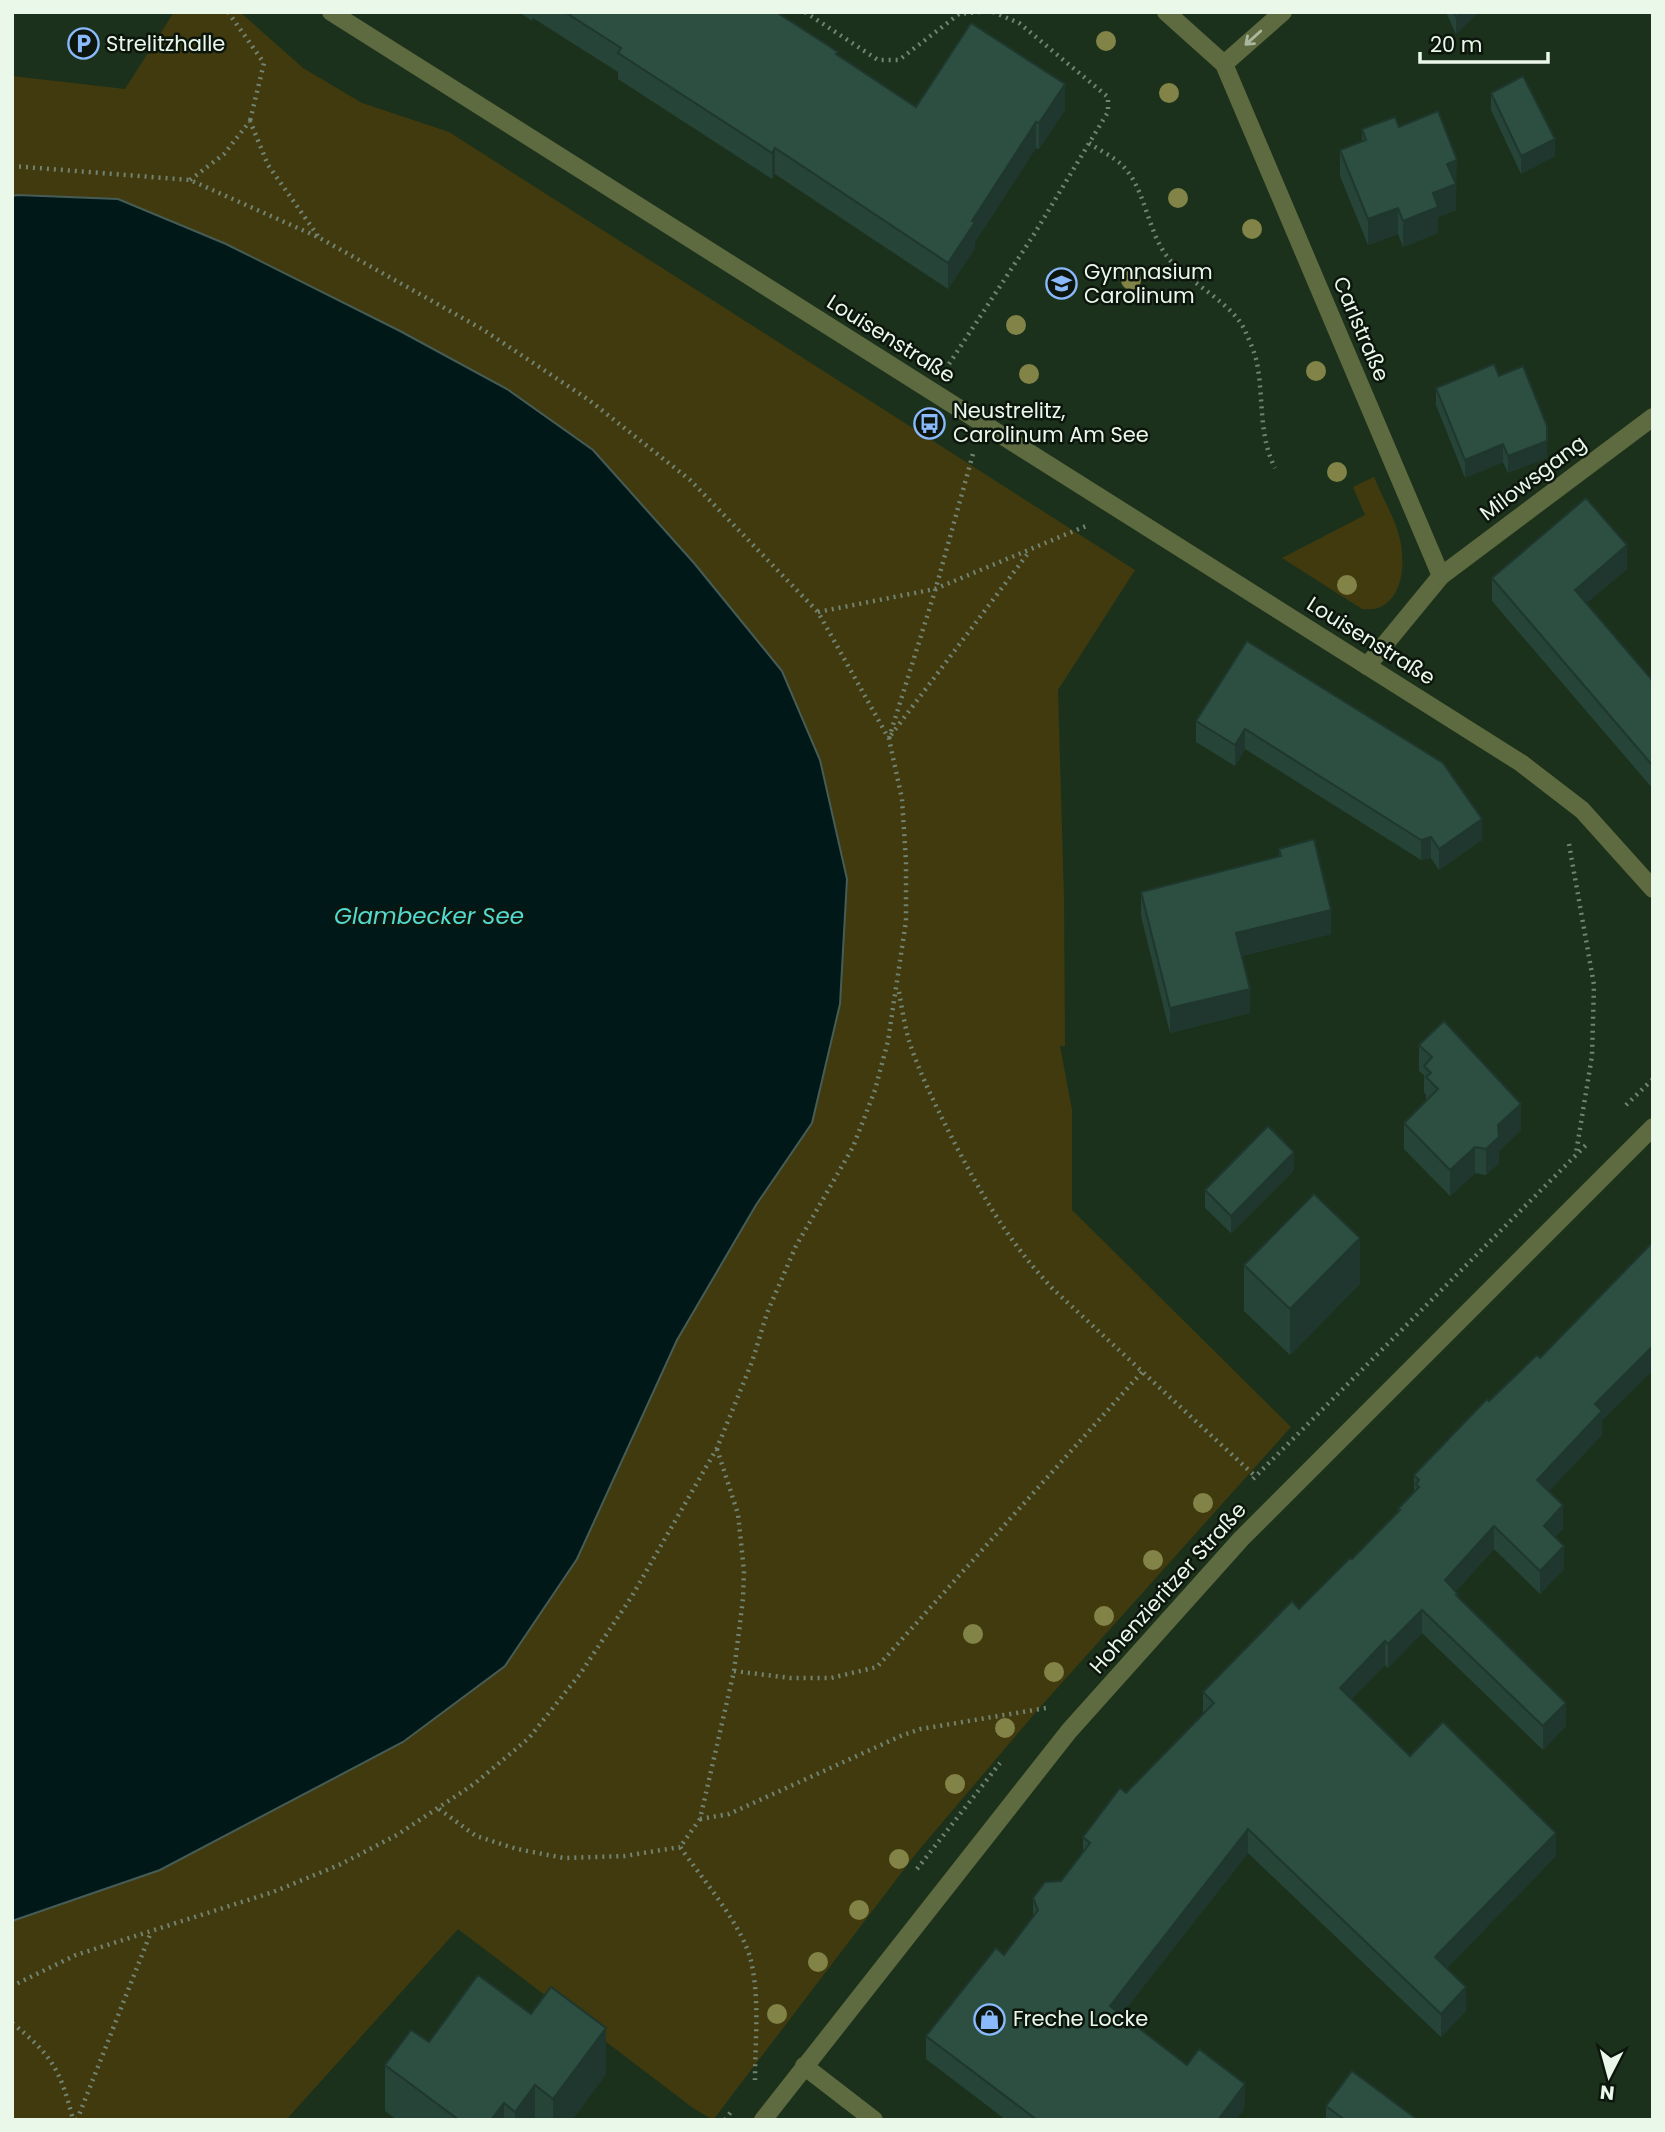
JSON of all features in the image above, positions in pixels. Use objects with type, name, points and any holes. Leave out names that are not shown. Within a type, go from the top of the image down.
[{"type":"street","name":"Louisenstraße","points":[[331,12],[1521,763],[1560,791],[1602,831],[1653,889]]},
{"type":"street","name":"Carlstraße","points":[[1166,12],[1224,64],[1441,576]]},
{"type":"street","points":[[1224,64],[1283,12]]},
{"type":"street","name":"Milowsgang","points":[[1441,576],[1653,417]]},
{"type":"street","points":[[1367,666],[1441,576]]},
{"type":"street","name":"Hohenzieritzer Straße","points":[[763,2120],[1069,1731],[1223,1560],[1653,1127]]},
{"type":"street","points":[[804,2066],[874,2120]]},
{"type":"path","points":[[190,180],[224,154],[250,121],[264,63],[228,12]]},
{"type":"path","points":[[805,12],[878,60],[899,60],[959,14],[980,12]]},
{"type":"path","points":[[932,392],[1108,112],[1108,97],[1019,23],[993,12]]},
{"type":"path","points":[[250,121],[268,165],[318,237]]},
{"type":"path","points":[[1089,143],[1121,164],[1134,182],[1154,236],[1168,259],[1192,283],[1229,309],[1244,328],[1257,361],[1262,422],[1267,451],[1275,468]]},
{"type":"path","points":[[12,166],[190,180],[318,237],[482,329],[589,400],[690,480],[818,612],[889,738],[902,799],[906,862],[906,921],[898,988],[875,1090],[853,1147],[796,1246],[767,1313],[752,1362],[717,1448],[632,1595],[580,1674],[529,1738],[474,1784],[397,1835],[339,1865],[273,1892],[76,1955],[12,1986]]},
{"type":"path","points":[[889,738],[982,423]]},
{"type":"path","points":[[818,612],[935,589],[1030,551],[1121,510]]},
{"type":"path","points":[[889,738],[1030,551]]},
{"type":"path","points":[[1560,791],[1594,985],[1592,1056],[1575,1156]]},
{"type":"path","points":[[898,988],[910,1042],[928,1091],[987,1204],[1030,1265],[1053,1290],[1255,1476]]},
{"type":"path","points":[[734,1671],[790,1678],[831,1678],[877,1667],[1142,1372]]},
{"type":"path","points":[[439,1809],[476,1836],[517,1849],[564,1858],[625,1856],[680,1847],[700,1819],[734,1671],[743,1599],[742,1540],[738,1514],[717,1448]]},
{"type":"path","points":[[700,1819],[729,1814],[912,1732],[1047,1707]]},
{"type":"path","points":[[680,1847],[736,1927],[750,1958],[757,1994],[755,2081],[776,2102]]},
{"type":"path","points":[[75,2120],[152,1931]]},
{"type":"path","points":[[12,2023],[43,2049],[64,2082],[75,2120]]},
{"type":"shaded area","points":[[174,12],[240,12],[303,68],[362,103],[449,132],[1135,570],[1058,690],[1065,1046],[1060,1046],[1072,1110],[1072,1210],[1291,1427],[1042,1705],[918,1851],[713,2120],[693,2108],[458,1929],[286,2120],[12,2120],[12,1921],[160,1870],[403,1742],[577,1559],[677,1340],[756,1205],[812,1123],[782,671],[694,563],[593,450],[507,389],[400,331],[226,244],[12,196],[12,76],[125,89]]},
{"type":"shaded area","points":[[1374,477],[1398,531],[1402,548],[1402,568],[1398,588],[1387,603],[1376,609],[1362,609],[1282,558],[1365,515],[1353,487]]},
{"type":"water","name":"Glambecker See","points":[[12,196],[118,199],[226,244],[400,331],[507,389],[593,450],[694,563],[782,671],[820,760],[847,879],[840,1004],[812,1123],[756,1205],[677,1340],[577,1559],[505,1666],[403,1742],[160,1870],[12,1921]]},
{"type":"building","points":[[565,12],[776,12],[916,107],[971,23],[1065,84],[1039,123],[1036,122],[948,263],[775,148],[772,153],[618,53],[621,48]]},
{"type":"building","points":[[1523,76],[1555,139],[1521,156],[1491,93]]},
{"type":"building","points":[[1438,111],[1457,160],[1447,164],[1456,184],[1433,193],[1438,207],[1403,221],[1398,208],[1368,219],[1340,150],[1366,140],[1362,129],[1395,117],[1399,127]]},
{"type":"building","points":[[1494,364],[1499,376],[1523,366],[1547,426],[1547,441],[1508,456],[1503,444],[1465,460],[1436,388]]},
{"type":"building","points":[[1586,498],[1627,545],[1575,590],[1653,681],[1653,766],[1492,578]]},
{"type":"building","points":[[1247,641],[1443,763],[1482,819],[1439,849],[1431,837],[1421,840],[1245,729],[1235,745],[1196,721]]},
{"type":"building","points":[[1314,839],[1331,910],[1236,933],[1250,989],[1170,1008],[1141,892],[1281,856],[1279,849]]},
{"type":"building","points":[[1444,1021],[1521,1104],[1498,1125],[1499,1137],[1486,1149],[1475,1147],[1450,1170],[1404,1123],[1438,1089],[1426,1077],[1431,1073],[1424,1066],[1432,1057],[1419,1045]]},
{"type":"building","points":[[1268,1126],[1294,1152],[1231,1216],[1205,1190]]},
{"type":"building","points":[[1314,1194],[1360,1238],[1290,1309],[1244,1265]]},
{"type":"building","points":[[1653,1242],[1653,1346],[1595,1404],[1602,1411],[1537,1480],[1563,1505],[1544,1526],[1564,1546],[1540,1571],[1494,1526],[1445,1580],[1458,1594],[1456,1595],[1566,1703],[1543,1726],[1422,1610],[1388,1644],[1385,1641],[1340,1688],[1410,1756],[1443,1722],[1556,1833],[1435,1957],[1466,1987],[1441,2014],[1248,1829],[1110,2006],[1187,2065],[1199,2049],[1245,2084],[1218,2120],[1037,2120],[926,2036],[996,1948],[1004,1955],[1038,1910],[1033,1898],[1045,1882],[1061,1881],[1090,1843],[1083,1837],[1120,1788],[1126,1793],[1214,1703],[1203,1692],[1292,1601],[1299,1609],[1352,1559],[1419,1487],[1416,1484],[1419,1480],[1414,1475],[1487,1399],[1489,1401],[1537,1355],[1540,1358]]},
{"type":"building","points":[[478,1975],[531,2014],[551,1987],[606,2028],[553,2099],[535,2085],[515,2112],[504,2103],[491,2120],[459,2120],[385,2065],[411,2030],[429,2042]]},
{"type":"building","points":[[1352,2071],[1418,2120],[1345,2120],[1326,2106]]},
{"type":"place","name":"Strelitzhalle","points":[[83,44]]},
{"type":"place","name":"Gymnasium Carolinum","points":[[1061,284]]},
{"type":"place","name":"Neustrelitz, Carolinum Am See","points":[[930,423]]},
{"type":"place","name":"Freche Locke","points":[[990,2019]]}]
